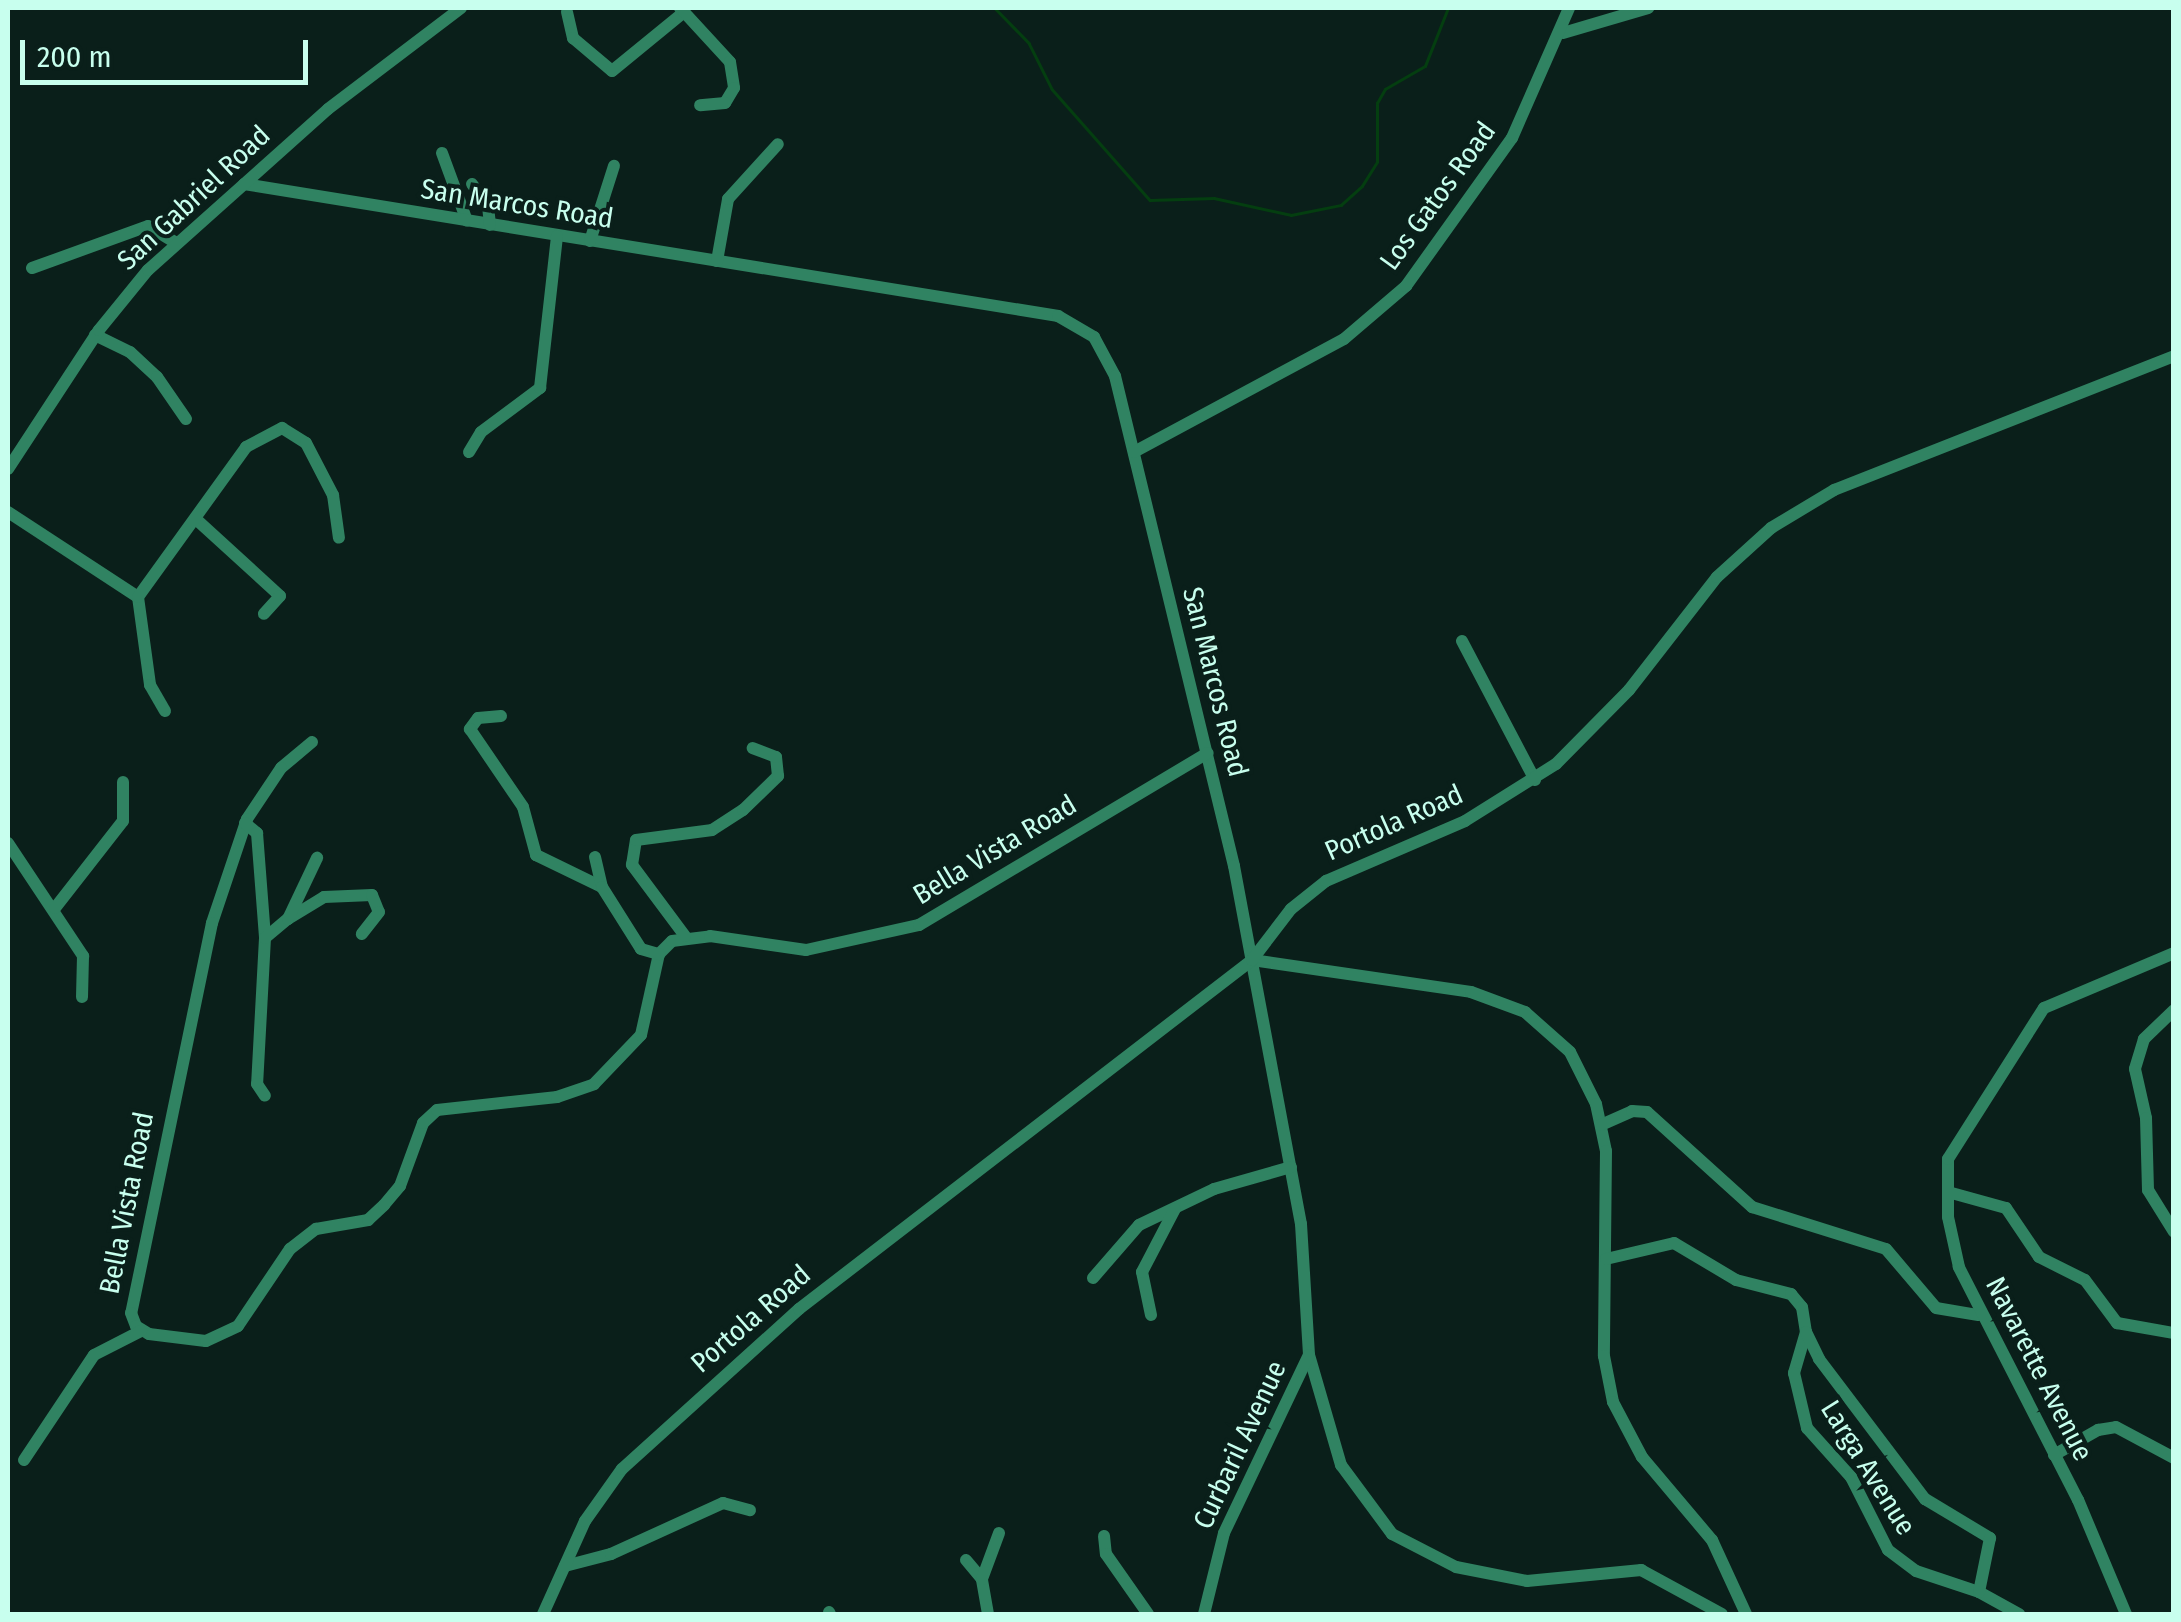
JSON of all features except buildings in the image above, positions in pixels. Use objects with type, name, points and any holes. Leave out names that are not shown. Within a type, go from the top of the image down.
[{"type":"street","name":"San Gabriel Road","points":[[8,469],[96,335],[176,243],[461,8]]},
{"type":"street","name":"Los Gatos Road","points":[[1134,452],[1320,352],[1387,305],[1440,246],[1512,138],[1561,34],[1569,8]]},
{"type":"street","points":[[1561,34],[1570,26],[1648,8]]},
{"type":"street","points":[[566,12],[572,38],[612,71],[682,10],[730,62],[734,88],[726,102],[700,106]]},
{"type":"street","points":[[717,261],[728,199],[778,144]]},
{"type":"street","points":[[442,153],[467,221]]},
{"type":"street","points":[[590,241],[614,166]]},
{"type":"street","name":"San Marcos Road","points":[[244,184],[1079,323],[1108,360],[1208,753],[1252,960],[1301,1224],[1309,1355],[1337,1454],[1392,1534],[1456,1568],[1509,1580],[1641,1570],[1722,1614]]},
{"type":"street","points":[[472,184],[488,206],[490,225]]},
{"type":"street","points":[[32,268],[148,226],[176,243]]},
{"type":"street","points":[[469,452],[481,432],[540,388],[557,236]]},
{"type":"street","points":[[96,335],[158,377],[186,419]]},
{"type":"street","name":"Portola Road","points":[[543,1614],[585,1522],[622,1469],[799,1309],[1252,960],[1291,909],[1326,880],[1465,821],[1535,780],[1586,738],[1717,577],[1771,528],[1834,490],[2174,356]]},
{"type":"street","points":[[165,712],[150,685],[138,597],[198,521],[246,447],[282,428],[306,443],[333,495],[339,538]]},
{"type":"street","points":[[8,512],[138,597]]},
{"type":"street","points":[[198,521],[280,596],[264,614]]},
{"type":"street","points":[[1462,640],[1535,780]]},
{"type":"street","points":[[502,716],[478,718],[470,728],[523,807],[536,856],[602,887]]},
{"type":"street","name":"Bella Vista Road","points":[[312,742],[281,768],[246,824],[204,954],[131,1312],[142,1331],[195,1342],[238,1326],[290,1249],[316,1229],[368,1220],[384,1204],[400,1186],[423,1123],[437,1110],[557,1097],[594,1084],[642,1036],[660,954]]},
{"type":"street","points":[[594,857],[602,887],[641,948],[660,954],[685,936],[632,865],[636,840],[712,830],[744,810],[778,776],[776,757],[753,748]]},
{"type":"street","name":"Bella Vista Road","points":[[685,936],[806,950],[919,925],[1208,753]]},
{"type":"street","points":[[55,908],[123,820],[123,782]]},
{"type":"street","points":[[246,824],[257,833],[266,938],[257,1084],[265,1096]]},
{"type":"street","points":[[8,843],[55,908],[83,956],[82,996]]},
{"type":"street","points":[[288,918],[317,858]]},
{"type":"street","points":[[266,938],[288,918],[324,897],[372,895],[379,912],[362,934]]},
{"type":"street","name":"Navarette Avenue","points":[[2126,1614],[2054,1455],[1978,1314],[1959,1267],[1948,1192],[1948,1158],[1960,1131],[2044,1008],[2174,953]]},
{"type":"street","points":[[1252,960],[1430,982],[1514,1007],[1570,1052],[1601,1125],[1606,1259],[1604,1356],[1612,1402],[1633,1444],[1712,1540],[1746,1614]]},
{"type":"street","points":[[2174,1010],[2144,1039],[2135,1069],[2146,1118],[2148,1190],[2174,1232]]},
{"type":"street","points":[[1601,1125],[1632,1111],[1647,1112],[1752,1207],[1886,1249],[1936,1308],[1978,1314]]},
{"type":"street","points":[[1093,1278],[1139,1224],[1290,1167]]},
{"type":"street","points":[[1948,1192],[2006,1208],[2039,1257],[2085,1280],[2117,1323],[2174,1333]]},
{"type":"street","points":[[1150,1316],[1142,1272],[1176,1207]]},
{"type":"street","points":[[1606,1259],[1663,1242],[1683,1246],[1736,1280],[1791,1294],[1802,1307],[1806,1332],[1819,1359],[1926,1499],[1990,1538],[1979,1592]]},
{"type":"street","points":[[24,1460],[94,1354],[142,1331]]},
{"type":"street","name":"Larga Avenue","points":[[1806,1332],[1794,1374],[1807,1428],[1851,1477],[1888,1550],[1916,1571],[1979,1592],[2019,1614]]},
{"type":"street","name":"Curbaril Avenue","points":[[1204,1614],[1224,1533],[1309,1355]]},
{"type":"street","points":[[2054,1455],[2098,1430],[2116,1428],[2174,1458]]},
{"type":"street","points":[[565,1566],[612,1554],[723,1503],[750,1510]]},
{"type":"street","points":[[988,1614],[982,1579],[999,1533]]},
{"type":"street","points":[[1104,1536],[1106,1554],[1148,1614]]},
{"type":"street","points":[[966,1560],[982,1579]]},
{"type":"waterway","points":[[995,8],[1029,43],[1052,89],[1150,200],[1214,198],[1291,215],[1341,205],[1362,186],[1377,162],[1377,103],[1385,89],[1425,66],[1448,8]]}]
